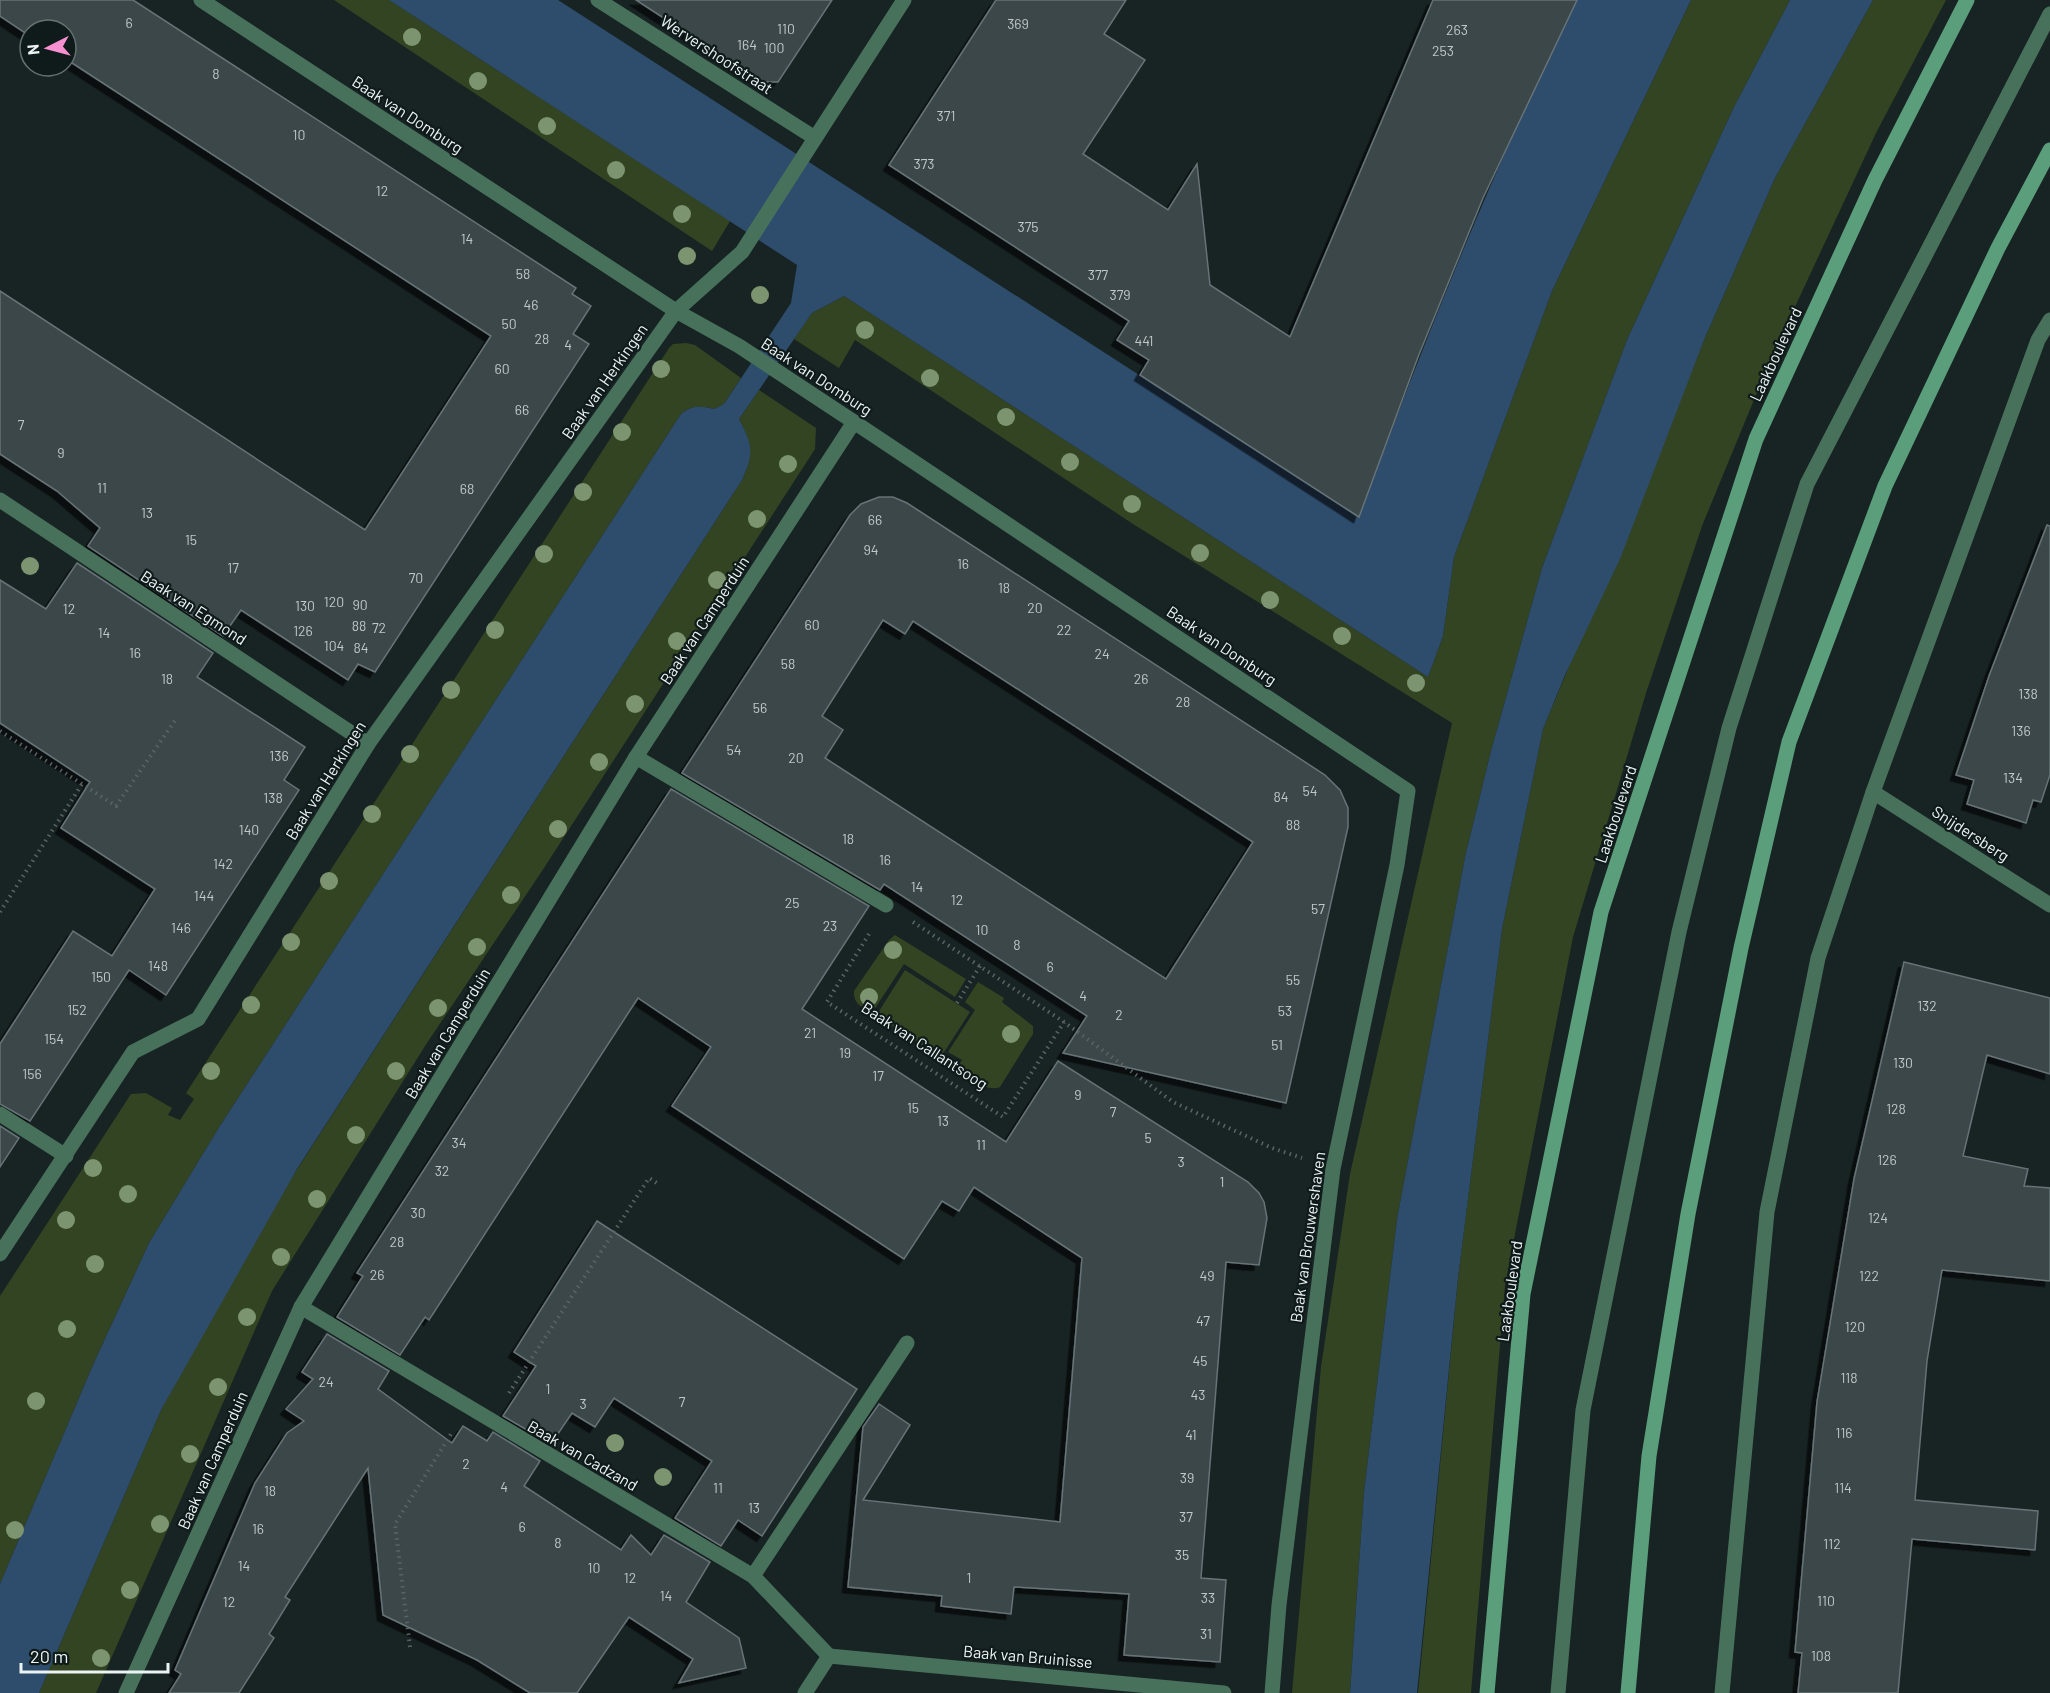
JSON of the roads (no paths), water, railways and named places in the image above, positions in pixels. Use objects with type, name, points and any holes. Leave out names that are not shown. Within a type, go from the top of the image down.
[{"type":"main road","name":"Laakboulevard","points":[[1487,1693],[1523,1294],[1601,912],[1756,440],[1875,180],[1967,0]]},
{"type":"main road","points":[[1628,1693],[1648,1456],[1688,1214],[1741,948],[1789,742],[1885,486],[1998,248],[2050,150]]},
{"type":"street","name":"Baak van Domburg","points":[[201,0],[676,311],[739,346],[1408,791]]},
{"type":"street","name":"Wervershoofstraat","points":[[598,0],[813,143]]},
{"type":"street","points":[[676,311],[742,252],[904,0]]},
{"type":"street","points":[[1558,1693],[1583,1410],[1679,932],[1729,728],[1807,484],[2050,14]]},
{"type":"street","name":"Baak van Herkingen","points":[[0,1254],[133,1052],[198,1019],[368,744],[676,311]]},
{"type":"street","points":[[1722,1693],[1767,1212],[1818,958],[1873,792],[2038,340],[2050,320]]},
{"type":"street","name":"Baak van Camperduin","points":[[126,1693],[301,1307],[636,757],[854,422]]},
{"type":"street","name":"Baak van Egmond","points":[[0,500],[368,744]]},
{"type":"street","points":[[636,757],[886,905]]},
{"type":"street","name":"Baak van Brouwershaven","points":[[1272,1693],[1279,1605],[1333,1168],[1397,865],[1408,791]]},
{"type":"street","name":"Snijdersberg","points":[[1873,792],[2050,905]]},
{"type":"street","points":[[0,1114],[66,1156]]},
{"type":"street","name":"Baak van Cadzand","points":[[301,1307],[467,1408],[753,1576],[829,1656]]},
{"type":"street","points":[[753,1576],[907,1343]]},
{"type":"street","points":[[805,1693],[829,1656]]},
{"type":"street","name":"Baak van Bruinisse","points":[[829,1656],[1224,1693]]},
{"type":"water","points":[[389,0],[558,0],[1359,517],[1488,191],[1577,0],[1691,0],[1552,291],[1454,557],[1443,636],[1428,677],[844,296],[812,313],[739,419],[750,449],[749,463],[742,480],[297,1169],[161,1410],[39,1693],[0,1693],[0,1584],[93,1365],[149,1243],[218,1129],[681,414],[693,408],[714,409],[724,404],[791,303],[797,265]]},
{"type":"water","points":[[1790,0],[1873,0],[1775,178],[1704,340],[1620,559],[1565,675],[1543,729],[1502,929],[1458,1278],[1417,1693],[1350,1693],[1364,1492],[1397,1219],[1465,857],[1491,751],[1542,568],[1627,340],[1733,109]]}]
